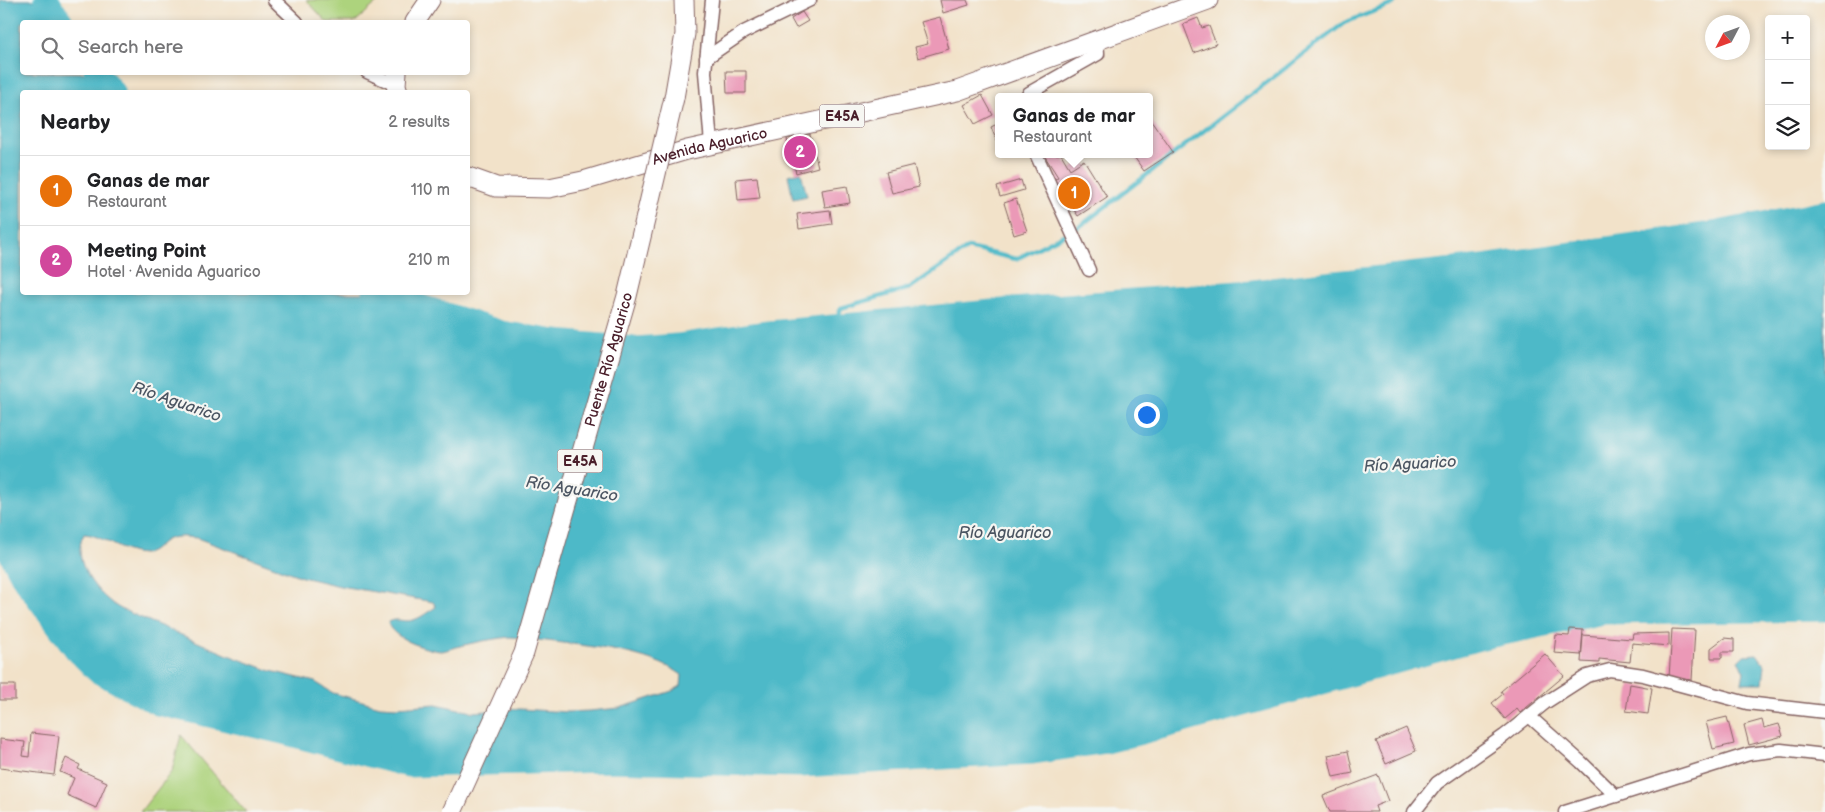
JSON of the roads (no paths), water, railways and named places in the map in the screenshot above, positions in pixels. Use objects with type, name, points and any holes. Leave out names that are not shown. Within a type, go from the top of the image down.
[{"type":"highway","points":[[416,20],[430,0]]},
{"type":"highway","name":"Puente Río Aguarico","points":[[452,812],[524,653],[627,296],[674,98],[685,34],[684,0]]},
{"type":"highway","name":"Avenida Aguarico","points":[[470,178],[496,187],[549,188],[583,181],[711,144],[957,91],[1203,1]]},
{"type":"street","points":[[274,0],[295,20]]},
{"type":"street","points":[[711,144],[705,72],[712,0]]},
{"type":"street","points":[[706,58],[744,32],[810,0]]},
{"type":"street","points":[[1029,93],[1098,54],[1097,40]]},
{"type":"street","points":[[375,75],[397,83]]},
{"type":"street","points":[[1038,158],[1089,270]]},
{"type":"street","points":[[1414,812],[1437,783],[1504,736],[1545,703],[1587,676],[1610,670],[1643,676],[1747,702],[1825,712]]},
{"type":"street","points":[[1529,716],[1616,796]]},
{"type":"street","points":[[1565,812],[1748,754],[1781,750],[1825,755]]},
{"type":"water","name":"Río Aguarico","points":[[0,0],[46,0],[60,20],[20,20],[20,75],[98,75],[110,90],[20,90],[20,295],[381,295],[501,333],[556,342],[636,349],[677,346],[759,334],[1013,310],[1253,292],[1482,267],[1718,233],[1825,212],[1825,609],[1603,612],[1483,637],[1107,741],[1033,752],[800,765],[609,760],[408,765],[279,731],[158,703],[98,671],[77,650],[25,580],[0,536]],"holes":[[[84,534],[97,537],[127,551],[143,554],[147,554],[170,538],[197,538],[302,577],[340,586],[433,602],[436,607],[416,619],[388,622],[390,628],[402,638],[428,649],[442,651],[458,646],[509,637],[599,648],[653,660],[682,675],[681,686],[672,691],[620,708],[589,711],[567,712],[520,709],[472,712],[436,704],[397,707],[380,706],[333,693],[315,682],[271,671],[228,655],[121,609],[96,587],[83,566],[80,544]]]},
{"type":"water","points":[[801,172],[807,196],[793,199],[788,175]]},
{"type":"water","points":[[1757,654],[1765,665],[1763,683],[1742,683],[1744,671],[1738,661],[1744,655]]},
{"type":"waterway","points":[[46,0],[60,20]]},
{"type":"waterway","points":[[833,330],[841,308],[910,288],[968,248],[1016,259],[1079,227],[1344,23],[1393,4],[1396,0]]},
{"type":"waterway","points":[[98,75],[110,90]]},
{"type":"waterway","points":[[384,295],[501,333],[556,342],[636,349],[677,346],[759,334],[1013,310],[1253,292],[1482,267],[1718,233],[1825,212]]},
{"type":"waterway","points":[[0,536],[25,580],[77,650],[98,671],[158,703],[279,731],[408,765],[609,760],[800,765],[1033,752],[1107,741],[1483,637],[1603,612],[1825,609]]},
{"type":"place","name":"Meeting Point","points":[[800,152]]},
{"type":"place","name":"Ganas de mar","points":[[1074,193]]}]
